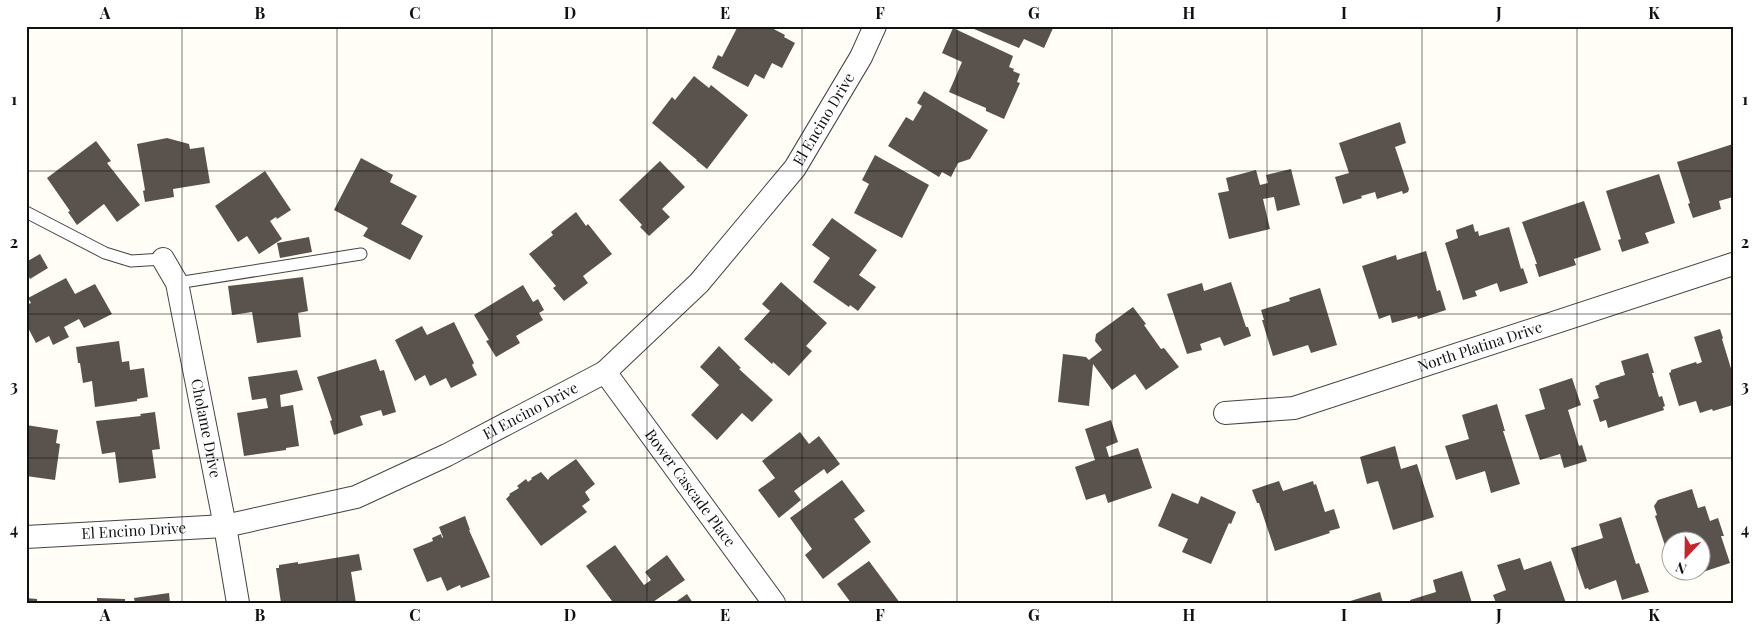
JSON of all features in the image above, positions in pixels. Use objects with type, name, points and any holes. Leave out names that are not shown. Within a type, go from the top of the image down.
[{"type":"street","name":"El Encino Drive","points":[[26,537],[224,526],[356,497],[447,455],[605,372],[698,283],[795,168],[861,57],[874,26]]},
{"type":"street","name":"Cholame Drive","points":[[163,259],[178,284],[238,603]]},
{"type":"street","name":"North Platina Drive","points":[[1225,414],[1294,408],[1733,264]]},
{"type":"street","name":"Bower Cascade Place","points":[[605,372],[774,603]]},
{"type":"lane","points":[[26,212],[105,253],[131,262],[163,259]]},
{"type":"lane","points":[[178,284],[361,254]]},
{"type":"building","points":[[738,26],[768,26],[795,43],[782,68],[772,63],[764,79],[755,74],[748,87],[712,68],[718,55],[722,57]]},
{"type":"building","points":[[967,26],[1054,26],[1044,48],[1024,39],[1019,48]]},
{"type":"building","points":[[953,28],[1013,56],[1009,67],[1020,74],[1017,82],[1020,83],[1004,119],[986,111],[986,108],[949,92],[962,62],[942,53]]},
{"type":"building","points":[[694,76],[709,88],[711,85],[748,115],[707,169],[652,123],[672,97],[675,100]]},
{"type":"building","points":[[924,91],[988,130],[970,159],[958,163],[951,177],[942,172],[939,177],[888,146],[906,117],[913,121],[922,106],[917,103]]},
{"type":"building","points":[[1400,122],[1406,143],[1395,147],[1409,189],[1408,192],[1403,194],[1402,191],[1377,199],[1375,192],[1343,204],[1335,177],[1349,173],[1339,143]]},
{"type":"building","points":[[167,138],[189,144],[190,149],[204,147],[210,183],[173,189],[174,197],[145,202],[143,191],[145,190],[137,144]]},
{"type":"building","points":[[96,141],[111,161],[107,163],[140,205],[117,222],[104,204],[77,225],[68,212],[70,211],[47,178]]},
{"type":"building","points":[[1733,144],[1733,197],[1719,201],[1721,209],[1693,218],[1677,162]]},
{"type":"building","points":[[875,155],[929,185],[902,238],[854,213],[869,184],[862,180]]},
{"type":"building","points":[[361,158],[393,175],[390,182],[417,196],[401,224],[423,236],[410,260],[363,236],[368,228],[334,210]]},
{"type":"building","points":[[660,161],[685,187],[662,209],[670,217],[649,236],[640,227],[642,225],[619,200]]},
{"type":"building","points":[[1291,169],[1300,205],[1277,211],[1274,197],[1263,199],[1270,229],[1229,239],[1218,193],[1229,191],[1226,178],[1256,170],[1260,185],[1268,183],[1266,175]]},
{"type":"building","points":[[265,171],[291,210],[270,221],[282,239],[259,254],[247,236],[238,242],[215,206]]},
{"type":"building","points":[[1659,174],[1675,223],[1645,233],[1649,243],[1622,252],[1618,240],[1621,239],[1606,191]]},
{"type":"building","points":[[1584,201],[1601,250],[1574,259],[1576,265],[1539,277],[1535,264],[1537,264],[1522,222]]},
{"type":"building","points":[[576,212],[586,226],[588,224],[612,254],[583,276],[588,283],[564,301],[553,288],[556,286],[529,254],[553,235],[551,232]]},
{"type":"building","points":[[832,218],[877,250],[859,275],[876,287],[858,311],[850,305],[849,307],[813,282],[830,258],[812,245]]},
{"type":"building","points":[[1473,224],[1475,232],[1478,231],[1479,236],[1509,227],[1521,269],[1523,268],[1528,283],[1500,292],[1497,283],[1475,291],[1477,296],[1463,300],[1445,243],[1458,238],[1456,230]]},
{"type":"building","points":[[309,237],[312,252],[280,258],[277,243]]},
{"type":"building","points":[[1426,251],[1437,291],[1440,290],[1446,310],[1418,319],[1417,316],[1392,323],[1390,315],[1379,319],[1362,266],[1396,255],[1397,260]]},
{"type":"building","points":[[40,254],[48,268],[30,279],[29,277],[26,279],[26,262]]},
{"type":"building","points":[[303,277],[308,311],[298,313],[301,337],[257,343],[252,312],[232,315],[228,286]]},
{"type":"building","points":[[66,278],[75,294],[95,284],[112,314],[84,328],[79,319],[64,327],[69,337],[53,345],[49,336],[36,343],[26,324],[26,305],[31,303],[28,298]]},
{"type":"building","points":[[781,282],[827,323],[806,346],[812,351],[789,376],[773,362],[772,364],[744,339],[770,311],[762,304]]},
{"type":"building","points":[[1231,282],[1246,327],[1248,327],[1251,336],[1224,346],[1220,337],[1200,344],[1202,350],[1187,354],[1167,294],[1202,283],[1204,291]]},
{"type":"building","points":[[523,285],[533,302],[538,299],[544,310],[539,313],[543,320],[516,336],[520,343],[496,357],[486,341],[489,340],[474,315]]},
{"type":"building","points":[[1320,288],[1337,345],[1311,353],[1308,345],[1273,356],[1262,320],[1264,320],[1261,310],[1290,301],[1289,298]]},
{"type":"building","points":[[1133,307],[1161,349],[1164,348],[1179,367],[1146,390],[1135,374],[1112,390],[1093,364],[1089,406],[1058,402],[1063,354],[1086,357],[1089,360],[1102,350],[1095,341],[1096,334]]},
{"type":"building","points":[[454,322],[474,363],[472,365],[477,375],[451,388],[446,378],[430,386],[425,375],[415,381],[395,340],[422,326],[427,335]]},
{"type":"building","points":[[1720,329],[1733,375],[1733,405],[1700,413],[1696,401],[1679,406],[1669,373],[1671,370],[1702,362],[1694,337]]},
{"type":"building","points":[[119,341],[122,362],[129,361],[130,370],[144,368],[148,397],[137,399],[137,401],[95,407],[92,381],[83,383],[76,347]]},
{"type":"building","points":[[719,346],[741,368],[739,369],[773,400],[752,422],[742,413],[717,440],[691,415],[719,385],[700,367]]},
{"type":"building","points":[[1648,353],[1659,397],[1662,396],[1665,406],[1663,407],[1664,410],[1608,428],[1606,420],[1600,422],[1593,400],[1599,398],[1595,386],[1625,375],[1621,361]]},
{"type":"building","points":[[376,359],[380,371],[384,370],[396,412],[383,416],[381,410],[360,416],[363,425],[334,435],[330,421],[332,420],[317,377]]},
{"type":"building","points":[[297,370],[303,390],[280,395],[281,407],[293,405],[299,446],[286,448],[286,450],[244,456],[237,413],[268,408],[266,398],[252,400],[248,377]]},
{"type":"building","points":[[1572,378],[1581,405],[1568,410],[1579,446],[1582,445],[1587,461],[1564,468],[1560,454],[1540,460],[1525,415],[1545,409],[1539,389]]},
{"type":"building","points":[[1497,404],[1505,431],[1503,431],[1520,484],[1491,493],[1485,471],[1456,480],[1445,446],[1469,439],[1462,415]]},
{"type":"building","points":[[155,412],[160,449],[152,450],[156,478],[119,483],[115,452],[102,454],[96,421],[141,416],[140,414]]},
{"type":"building","points":[[1111,420],[1118,442],[1106,447],[1109,457],[1138,448],[1152,488],[1108,503],[1105,494],[1086,500],[1075,467],[1095,460],[1085,429]]},
{"type":"building","points":[[26,425],[58,430],[56,443],[60,444],[55,480],[26,476]]},
{"type":"building","points":[[800,432],[809,444],[819,436],[840,464],[827,474],[824,469],[794,491],[801,500],[779,518],[758,490],[775,478],[762,461]]},
{"type":"building","points":[[1395,446],[1401,469],[1417,464],[1434,517],[1393,530],[1378,481],[1367,484],[1360,457]]},
{"type":"building","points":[[576,459],[595,484],[585,492],[590,500],[582,506],[587,512],[541,546],[506,499],[526,479],[528,482],[541,472],[548,480]]},
{"type":"building","points":[[842,480],[865,511],[854,519],[871,542],[823,579],[805,555],[812,549],[790,518]]},
{"type":"building","points":[[1279,481],[1283,491],[1313,481],[1314,485],[1316,484],[1325,512],[1334,509],[1340,528],[1275,551],[1259,503],[1257,503],[1252,490]]},
{"type":"building","points":[[1692,489],[1698,508],[1705,506],[1710,521],[1718,518],[1724,536],[1721,536],[1730,563],[1712,569],[1712,532],[1662,532],[1662,537],[1655,516],[1657,515],[1654,506],[1658,500]]},
{"type":"building","points":[[1172,493],[1198,504],[1201,496],[1236,512],[1231,524],[1229,523],[1211,564],[1182,552],[1188,539],[1158,526]]},
{"type":"building","points":[[465,516],[469,530],[490,577],[461,588],[460,585],[447,591],[441,577],[427,582],[413,549],[433,541],[432,538],[441,534],[442,538],[443,537],[439,527]]},
{"type":"building","points":[[1621,517],[1636,564],[1639,563],[1649,592],[1622,600],[1616,580],[1589,590],[1588,588],[1585,589],[1571,548],[1603,538],[1599,524]]},
{"type":"building","points":[[615,545],[644,585],[651,580],[645,572],[667,555],[685,580],[653,602],[610,603],[612,601],[586,566]]},
{"type":"building","points":[[359,554],[362,570],[351,572],[356,603],[281,603],[276,568],[279,568],[279,565],[298,562],[298,564]]},
{"type":"building","points":[[1520,558],[1524,570],[1551,561],[1566,603],[1496,603],[1493,595],[1506,590],[1497,565]]},
{"type":"building","points":[[869,561],[900,603],[851,603],[837,584]]},
{"type":"building","points":[[1462,571],[1472,603],[1411,603],[1410,600],[1436,592],[1433,580]]},
{"type":"building","points":[[1380,592],[1383,603],[1347,603],[1347,602]]},
{"type":"building","points":[[169,593],[170,603],[135,603],[134,598]]},
{"type":"building","points":[[687,594],[693,603],[674,603]]},
{"type":"building","points":[[26,598],[37,599],[37,603],[26,603]]},
{"type":"building","points":[[97,598],[125,599],[125,603],[97,603]]}]
